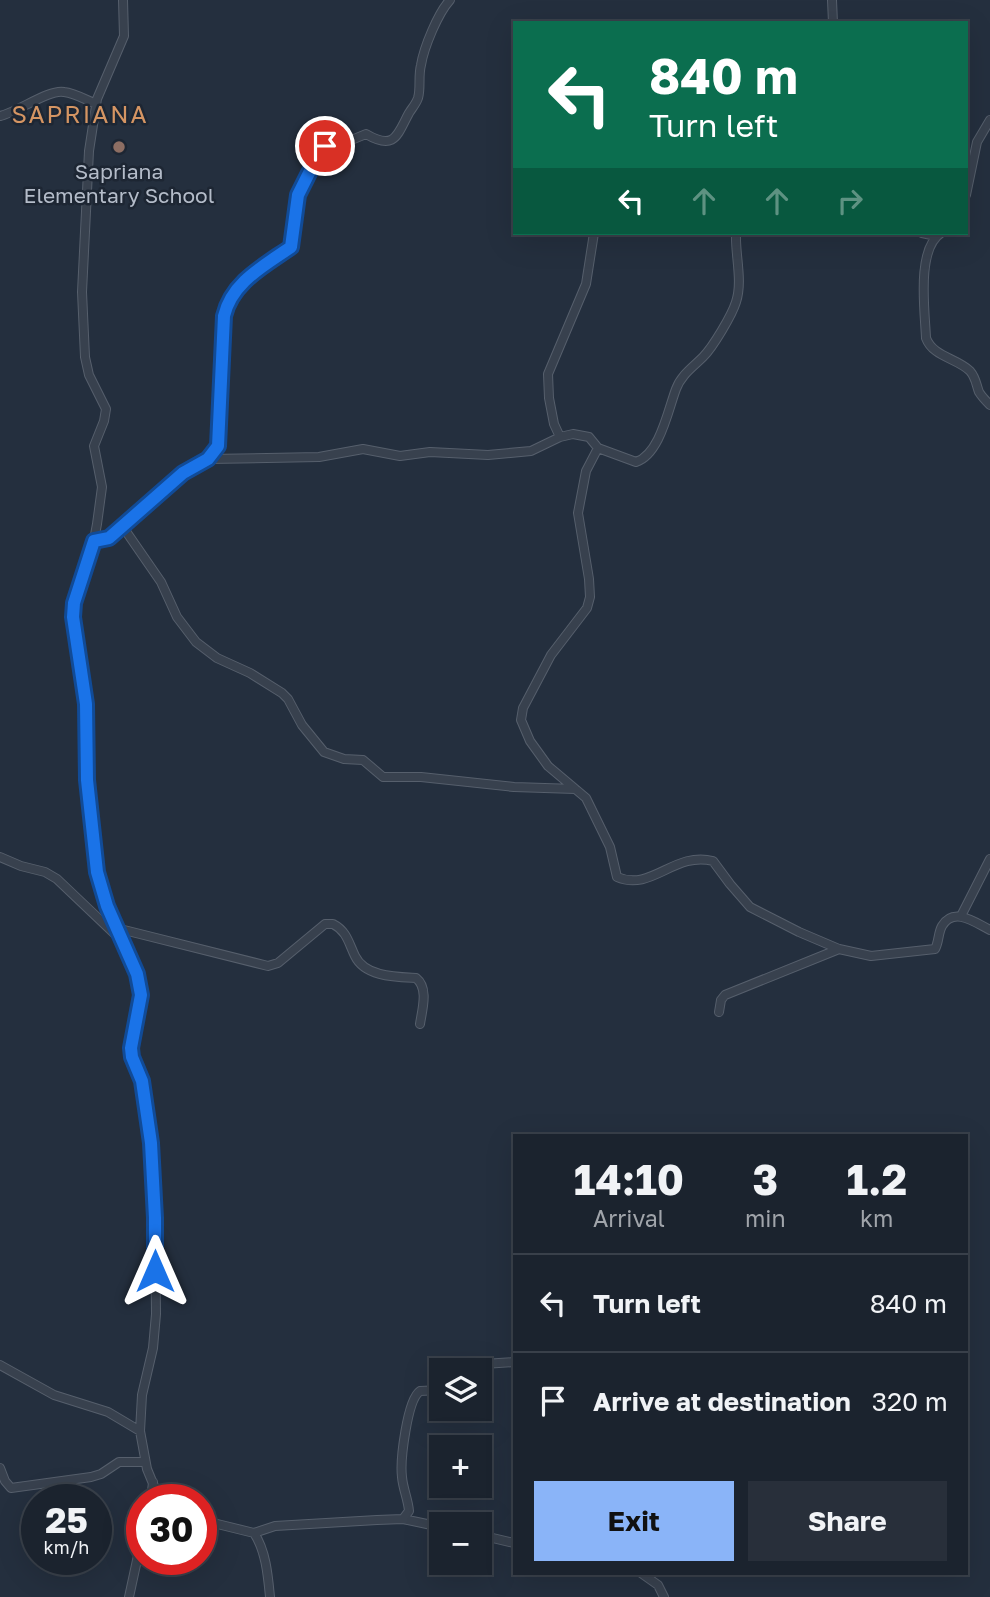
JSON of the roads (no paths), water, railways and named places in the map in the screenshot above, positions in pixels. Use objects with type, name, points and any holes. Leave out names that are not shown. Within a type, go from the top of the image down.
[{"type":"street","points":[[123,0],[124,36],[96,104],[89,151],[82,292],[85,357],[89,375],[106,409],[94,446],[102,487],[94,541],[74,603],[73,617],[86,704],[87,780],[97,872],[116,928],[137,974],[141,995],[131,1048],[142,1081],[151,1143],[155,1218],[155,1328],[142,1395],[140,1431],[145,1462],[153,1482]]},
{"type":"street","points":[[94,541],[109,538],[183,473],[208,459],[218,446],[224,316],[233,291],[291,247],[298,195],[325,146],[366,134],[374,140],[382,141],[393,139],[400,134],[418,99],[420,66],[427,44],[450,0]]},
{"type":"street","points":[[832,0],[832,21]]},
{"type":"street","points":[[0,116],[57,92],[96,104]]},
{"type":"street","points":[[968,185],[977,142],[990,120]]},
{"type":"street","points":[[560,437],[548,398],[548,374],[586,284],[594,235]]},
{"type":"street","points":[[208,459],[319,457],[363,449],[400,456],[430,453],[488,455],[531,451],[560,437],[581,434],[594,441],[598,448],[636,462],[642,460],[654,444],[670,411],[676,388],[684,375],[710,348],[736,302],[736,235]]},
{"type":"street","points":[[938,235],[926,261],[928,345],[971,373],[981,395],[990,405]]},
{"type":"street","points":[[598,448],[586,471],[578,513],[590,597],[579,621],[551,655],[523,708],[521,720],[530,741],[548,766],[586,799],[592,808],[610,847],[618,877],[631,881],[647,878],[686,860],[713,861],[750,906],[839,949],[871,956],[935,949],[942,926],[948,920],[961,916],[990,930]]},
{"type":"street","points":[[123,527],[161,582],[177,617],[196,642],[217,659],[250,673],[282,693],[302,725],[324,752],[344,759],[363,760],[383,777],[421,777],[514,787],[575,789]]},
{"type":"street","points":[[0,857],[45,872],[57,879],[122,940]]},
{"type":"street","points":[[961,916],[990,859]]},
{"type":"street","points":[[116,928],[268,966],[278,963],[325,924],[333,924],[345,935],[362,966],[373,972],[421,981],[424,989],[420,1024]]},
{"type":"street","points":[[719,1012],[721,1000],[725,995],[839,949]]},
{"type":"street","points":[[492,1363],[513,1362]]},
{"type":"street","points":[[0,1365],[54,1395],[108,1412],[140,1431]]},
{"type":"street","points":[[403,1519],[409,1511],[402,1469],[407,1427],[414,1396],[419,1391],[429,1391]]},
{"type":"street","points":[[0,1468],[11,1488],[91,1477],[101,1474],[118,1462],[145,1462]]},
{"type":"street","points":[[217,1524],[254,1533],[275,1526],[403,1519],[429,1524]]},
{"type":"street","points":[[254,1533],[259,1540],[267,1568],[270,1597]]},
{"type":"street","points":[[492,1538],[513,1543]]},
{"type":"street","points":[[129,1597],[134,1575]]},
{"type":"street","points":[[652,1576],[664,1597]]},
{"type":"place","name":"Sapriana Elementary School","points":[[119,147]]},
{"type":"district","name":"SAPRIANA","points":[[80,113]]}]
